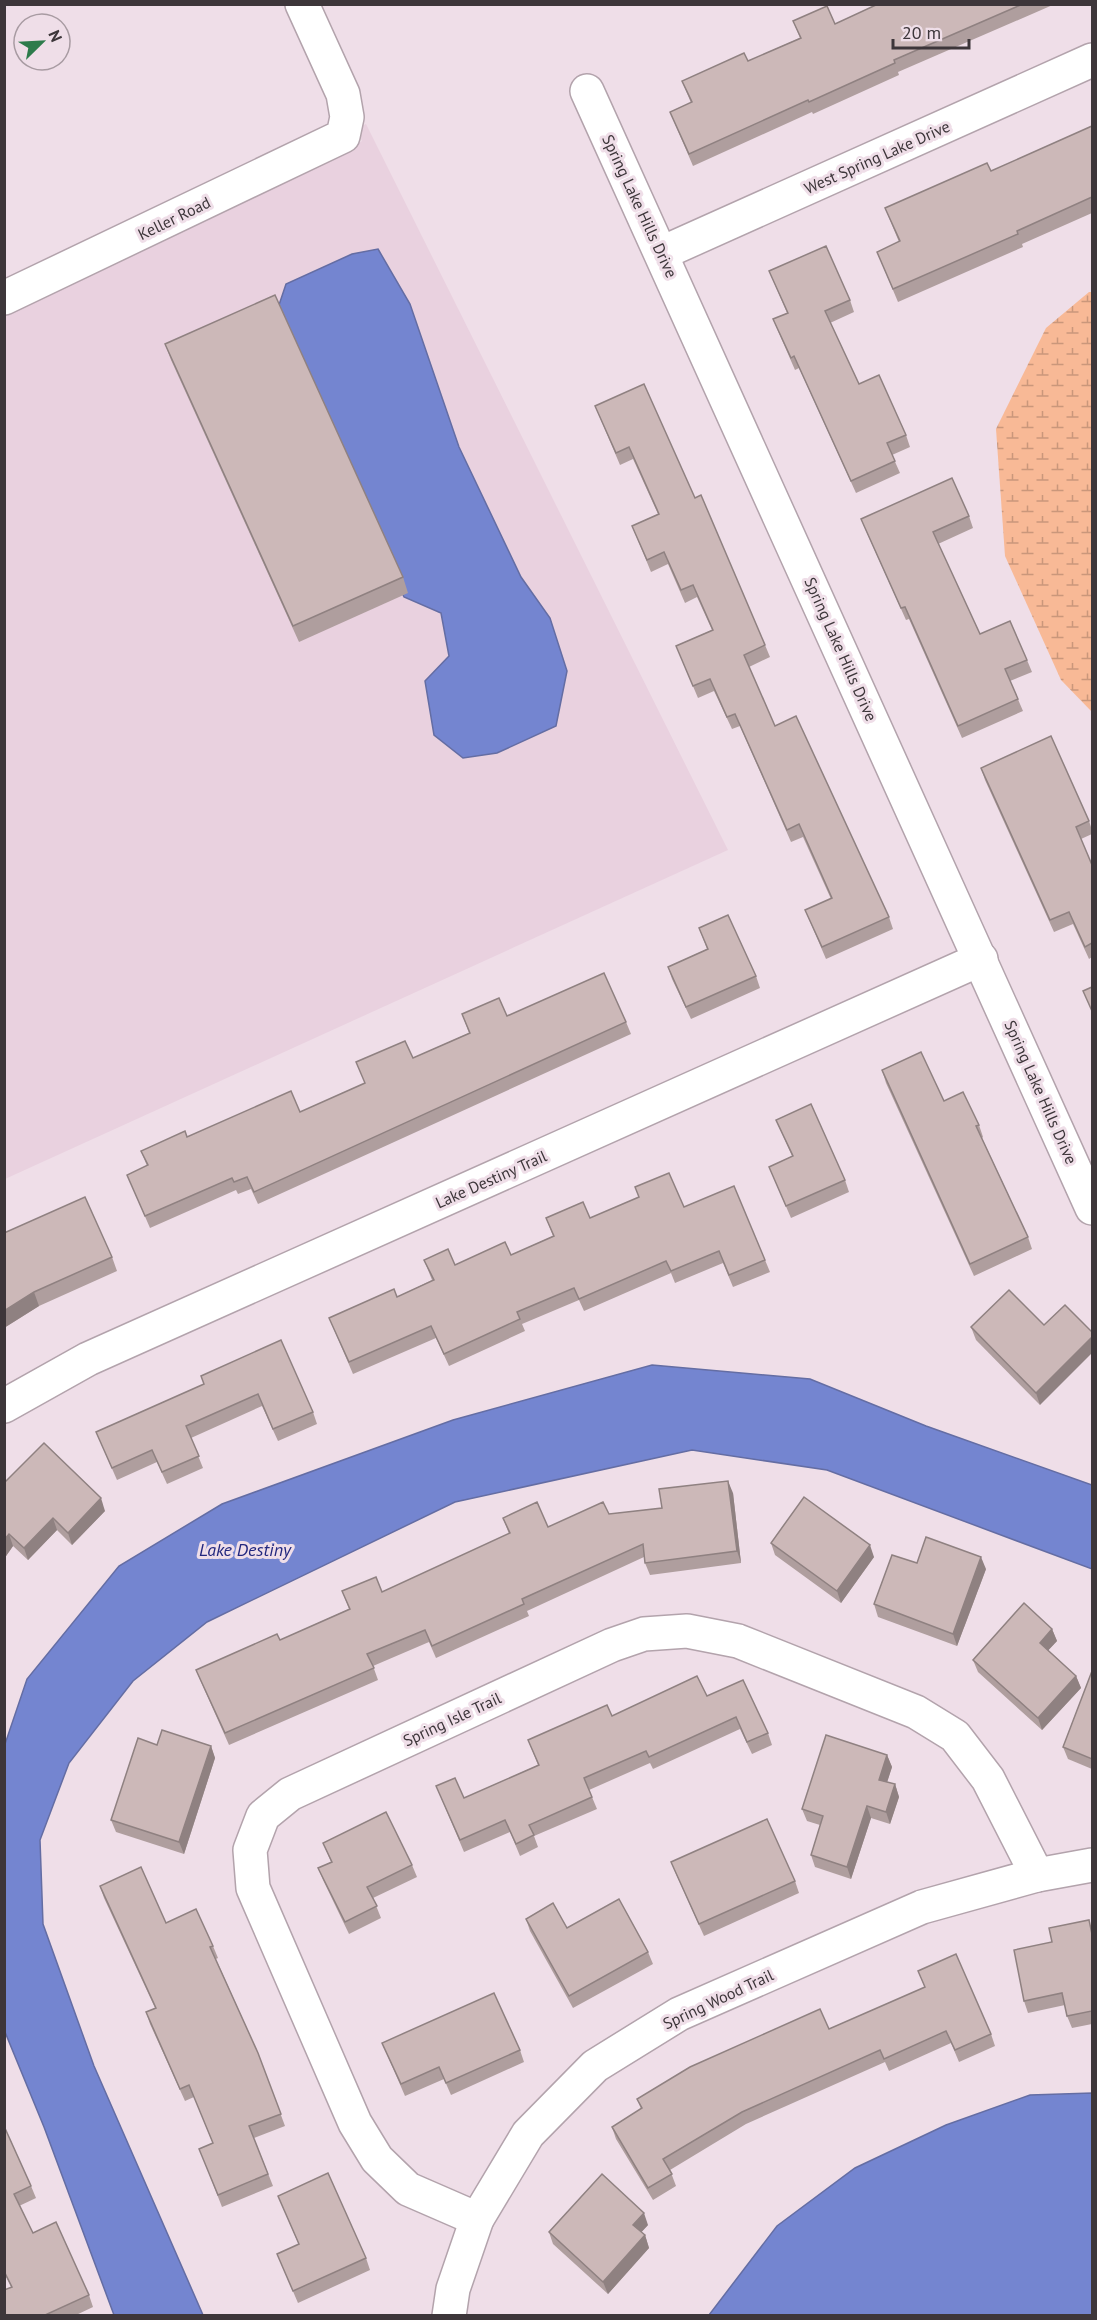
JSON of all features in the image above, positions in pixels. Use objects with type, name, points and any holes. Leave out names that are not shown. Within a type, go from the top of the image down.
[{"type":"street","name":"Keller Road","points":[[4,298],[343,136],[347,117],[343,94],[302,4]]},
{"type":"street","name":"West Spring Lake Drive","points":[[662,253],[1092,60]]},
{"type":"street","name":"Spring Lake Hills Drive","points":[[587,91],[981,959],[1084,1163],[1092,1208]]},
{"type":"street","name":"Lake Destiny Trail","points":[[4,1406],[99,1354],[981,959]]},
{"type":"street","name":"Spring Isle Trail","points":[[477,2219],[408,2189],[377,2159],[355,2123],[253,1888],[250,1850],[263,1816],[290,1794],[612,1645],[644,1634],[687,1631],[749,1645],[916,1712],[955,1736],[988,1779],[1037,1875]]},
{"type":"street","name":"Spring Wood Trail","points":[[449,2316],[453,2289],[477,2219],[528,2134],[595,2066],[679,2014],[922,1907],[1037,1875],[1092,1865]]},
{"type":"shaded area","points":[[366,124],[728,850],[5,1179],[4,312],[344,150],[354,151],[355,145],[362,141],[358,133],[359,127]],"holes":[[[410,304],[459,447],[521,577],[550,618],[449,656],[441,613],[404,597]]]},
{"type":"green space","points":[[1089,292],[1092,292],[1092,712],[1061,680],[1005,556],[996,429],[1046,328]]},
{"type":"water","points":[[378,249],[410,304],[459,447],[521,577],[550,618],[567,671],[556,726],[497,753],[463,758],[434,735],[425,681],[449,656],[441,613],[404,597],[275,317],[286,284],[352,254]]},
{"type":"water","name":"Lake Destiny","points":[[652,1365],[810,1379],[926,1426],[1092,1485],[1092,1569],[827,1470],[692,1450],[455,1502],[207,1622],[133,1681],[69,1763],[40,1840],[43,1924],[94,2066],[203,2315],[114,2315],[44,2127],[5,2032],[5,1744],[27,1679],[119,1566],[222,1504],[453,1420]]},
{"type":"water","points":[[1092,2093],[1092,2315],[709,2315],[777,2226],[855,2168],[946,2125],[1030,2095]]},
{"type":"building","points":[[878,4],[1023,4],[689,154],[670,112],[692,102],[682,81],[744,53],[748,61],[801,38],[793,21],[827,6],[835,24]]},
{"type":"building","points":[[1092,126],[1092,197],[1017,231],[1018,234],[893,289],[877,252],[900,241],[885,208],[987,163],[991,171]]},
{"type":"building","points":[[826,246],[850,300],[825,311],[859,384],[879,375],[906,435],[887,443],[895,461],[851,481],[794,356],[791,358],[773,319],[788,313],[769,271]]},
{"type":"building","points":[[275,295],[403,577],[293,626],[165,344]]},
{"type":"building","points":[[644,384],[695,498],[701,495],[765,645],[744,655],[775,726],[796,716],[889,917],[822,947],[805,910],[832,898],[799,824],[787,830],[735,714],[727,717],[710,679],[693,686],[676,646],[713,630],[693,585],[681,590],[664,552],[647,560],[632,526],[659,514],[629,447],[616,453],[595,406]]},
{"type":"building","points":[[952,478],[969,516],[933,532],[980,634],[1010,621],[1027,660],[1005,669],[1018,699],[958,726],[905,607],[901,608],[861,519]]},
{"type":"building","points":[[1051,736],[1089,821],[1076,827],[1092,865],[1092,943],[1085,947],[1069,912],[1050,920],[981,768]]},
{"type":"building","points":[[728,915],[756,976],[686,1007],[668,967],[708,949],[699,928]]},
{"type":"building","points":[[604,973],[626,1022],[254,1192],[247,1177],[234,1182],[232,1178],[145,1216],[127,1175],[148,1165],[141,1151],[185,1131],[187,1137],[291,1091],[300,1112],[365,1083],[356,1062],[405,1041],[413,1058],[470,1033],[462,1014],[499,998],[507,1016]]},
{"type":"building","points":[[1092,987],[1092,1011],[1083,991]]},
{"type":"building","points":[[921,1052],[944,1101],[963,1092],[979,1125],[976,1126],[1028,1237],[970,1264],[882,1070]]},
{"type":"building","points":[[811,1104],[845,1180],[786,1206],[769,1167],[793,1156],[776,1120]]},
{"type":"building","points":[[669,1173],[684,1207],[734,1186],[765,1260],[729,1275],[719,1251],[671,1271],[666,1261],[579,1299],[574,1288],[517,1312],[520,1319],[444,1354],[431,1326],[349,1362],[329,1318],[394,1289],[397,1297],[434,1280],[424,1260],[448,1249],[455,1265],[505,1242],[511,1255],[554,1236],[546,1218],[583,1202],[590,1218],[639,1197],[635,1187]]},
{"type":"building","points":[[85,1197],[112,1257],[34,1292],[4,1311],[4,1233]]},
{"type":"building","points":[[1009,1290],[1044,1325],[1065,1305],[1092,1332],[1092,1337],[1036,1393],[971,1327]]},
{"type":"building","points":[[281,1340],[313,1412],[273,1429],[258,1394],[186,1426],[199,1456],[162,1472],[152,1450],[112,1468],[96,1432],[204,1384],[201,1376]]},
{"type":"building","points":[[44,1443],[101,1498],[68,1533],[53,1518],[24,1548],[9,1534],[4,1540],[4,1483]]},
{"type":"building","points":[[728,1481],[737,1551],[645,1563],[643,1544],[522,1599],[524,1604],[432,1646],[425,1630],[367,1654],[374,1668],[225,1733],[196,1670],[277,1634],[280,1640],[350,1609],[342,1591],[376,1577],[382,1592],[510,1533],[503,1518],[537,1502],[548,1527],[603,1502],[609,1514],[662,1508],[659,1489]]},
{"type":"building","points":[[804,1497],[870,1545],[837,1591],[771,1543]]},
{"type":"building","points":[[926,1537],[981,1557],[953,1634],[874,1604],[892,1555],[917,1563]]},
{"type":"building","points":[[1024,1603],[1052,1629],[1040,1643],[1076,1676],[1038,1718],[973,1660]]},
{"type":"building","points":[[1092,1671],[1092,1759],[1063,1747]]},
{"type":"building","points":[[697,1676],[707,1696],[743,1680],[768,1733],[747,1742],[736,1717],[649,1757],[646,1751],[584,1778],[592,1797],[529,1825],[534,1835],[516,1844],[505,1820],[460,1840],[436,1786],[455,1778],[464,1798],[539,1765],[528,1740],[607,1705],[612,1716]]},
{"type":"building","points":[[162,1730],[211,1746],[179,1842],[111,1820],[138,1738],[157,1745]]},
{"type":"building","points":[[826,1735],[887,1755],[879,1780],[895,1784],[886,1812],[867,1806],[847,1867],[811,1855],[823,1816],[802,1809]]},
{"type":"building","points":[[386,1812],[412,1865],[367,1887],[377,1906],[345,1922],[318,1868],[332,1862],[323,1843]]},
{"type":"building","points":[[767,1819],[795,1881],[699,1924],[671,1862]]},
{"type":"building","points":[[141,1867],[166,1923],[196,1909],[213,1946],[210,1947],[258,2053],[281,2114],[249,2126],[268,2174],[218,2195],[199,2149],[213,2143],[189,2085],[180,2089],[146,2012],[156,2008],[100,1886]]},
{"type":"building","points":[[619,1899],[648,1952],[569,1996],[526,1919],[553,1903],[567,1928]]},
{"type":"building","points":[[1089,1920],[1092,1934],[1092,2011],[1067,2016],[1062,1993],[1024,2001],[1014,1950],[1052,1942],[1049,1928]]},
{"type":"building","points":[[956,1954],[991,2034],[955,2050],[946,2031],[884,2059],[880,2050],[742,2112],[663,2159],[672,2174],[648,2188],[612,2127],[642,2108],[637,2099],[690,2067],[820,2009],[829,2029],[925,1987],[918,1971]]},
{"type":"building","points":[[494,1993],[520,2050],[446,2083],[439,2067],[401,2084],[382,2043]]},
{"type":"building","points":[[4,2126],[31,2186],[14,2194],[33,2233],[56,2222],[89,2295],[43,2316],[4,2316],[4,2290],[12,2287],[4,2271]]},
{"type":"building","points":[[328,2173],[366,2258],[293,2291],[277,2254],[299,2244],[278,2196]]},
{"type":"building","points":[[602,2174],[644,2213],[633,2225],[645,2235],[603,2282],[549,2232]]}]
